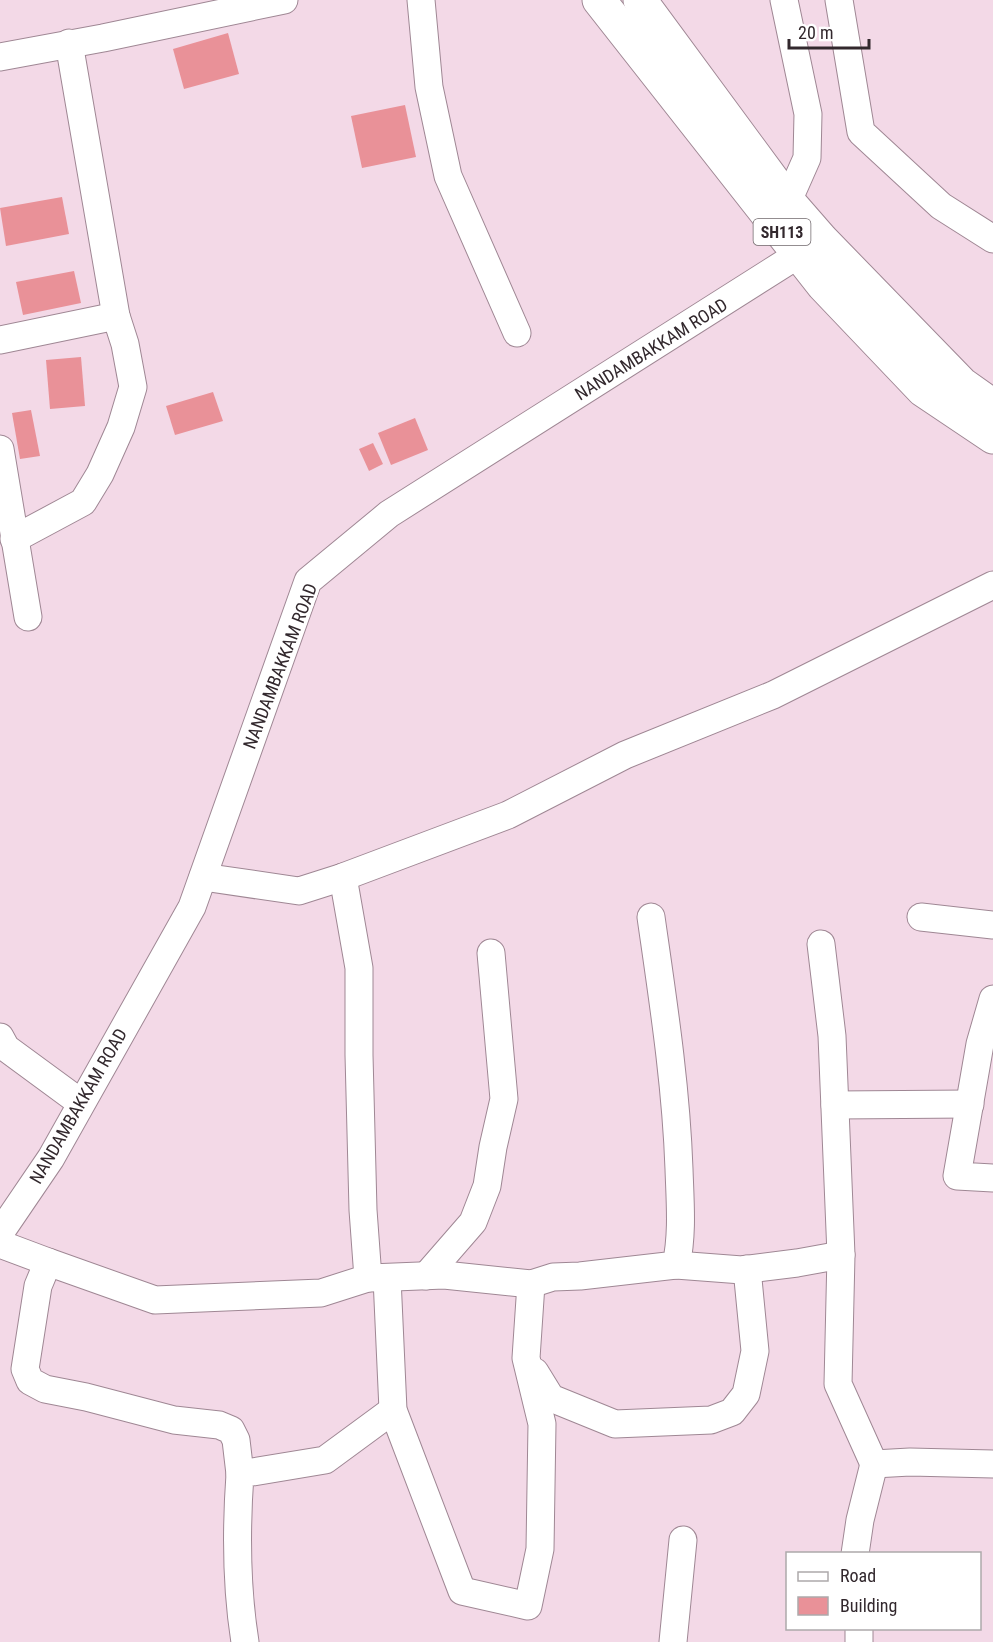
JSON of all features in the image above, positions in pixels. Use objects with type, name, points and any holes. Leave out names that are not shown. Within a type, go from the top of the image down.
[{"type":"main road","name":"SH113","points":[[599,0],[810,247],[962,384],[993,406]]},
{"type":"main road","name":"SH113","points":[[640,0],[778,208]]},
{"type":"main road","name":"SH113","points":[[810,247],[823,285],[923,390],[993,437]]},
{"type":"street","points":[[0,57],[284,0]]},
{"type":"street","points":[[421,0],[429,87],[448,176],[517,333]]},
{"type":"street","points":[[778,208],[807,158],[808,114],[784,0]]},
{"type":"street","points":[[839,0],[861,132],[941,206],[993,239]]},
{"type":"street","points":[[14,539],[83,502],[100,474],[121,427],[133,387],[125,344],[116,316],[69,43]]},
{"type":"street","name":"NANDAMBAKKAM ROAD","points":[[0,1233],[51,1158],[192,907],[308,580],[389,514],[810,247]]},
{"type":"street","points":[[0,340],[116,316]]},
{"type":"street","points":[[0,449],[28,617]]},
{"type":"street","points":[[203,877],[299,891],[343,877],[508,815],[625,756],[773,695],[993,585]]},
{"type":"street","points":[[343,877],[359,968],[359,1079],[363,1210],[378,1278],[393,1410],[462,1591],[528,1606],[540,1549],[542,1424],[526,1358],[531,1284]]},
{"type":"street","points":[[651,917],[670,1050],[678,1139],[681,1246],[676,1265]]},
{"type":"street","points":[[921,918],[993,925]]},
{"type":"street","points":[[821,944],[832,1036],[841,1255],[838,1384],[874,1464],[860,1520],[855,1552]]},
{"type":"street","points":[[426,1276],[473,1222],[487,1186],[504,1099],[491,953]]},
{"type":"street","points":[[993,999],[980,1044],[957,1176],[993,1178]]},
{"type":"street","points":[[0,1037],[6,1048],[81,1103]]},
{"type":"street","points":[[835,1105],[970,1104]]},
{"type":"street","points":[[0,1244],[155,1300],[321,1293],[378,1278],[444,1275],[531,1284],[553,1277],[676,1265],[747,1269],[841,1255]]},
{"type":"street","points":[[48,1262],[38,1286],[25,1369],[30,1381],[45,1389],[86,1397],[174,1420],[219,1425],[231,1430],[237,1440],[240,1474],[236,1528],[240,1616],[244,1642]]},
{"type":"street","points":[[526,1358],[551,1398],[615,1424],[711,1420],[732,1412],[746,1394],[756,1351],[747,1269]]},
{"type":"street","points":[[240,1474],[325,1460],[393,1410]]},
{"type":"street","points":[[874,1464],[910,1462],[993,1464]]},
{"type":"street","points":[[673,1642],[683,1540]]},
{"type":"building","points":[[228,33],[239,74],[184,89],[173,49]]},
{"type":"building","points":[[405,105],[416,157],[362,168],[351,116]]},
{"type":"building","points":[[62,197],[69,234],[6,246],[0,208]]},
{"type":"building","points":[[74,271],[81,303],[23,315],[16,282]]},
{"type":"building","points":[[81,357],[85,406],[50,409],[46,360]]},
{"type":"building","points":[[213,392],[223,421],[175,435],[166,406]]},
{"type":"building","points":[[31,410],[40,456],[20,459],[12,413]]},
{"type":"building","points":[[415,418],[428,450],[391,465],[378,433]]},
{"type":"building","points":[[373,443],[383,464],[369,471],[359,449]]}]
